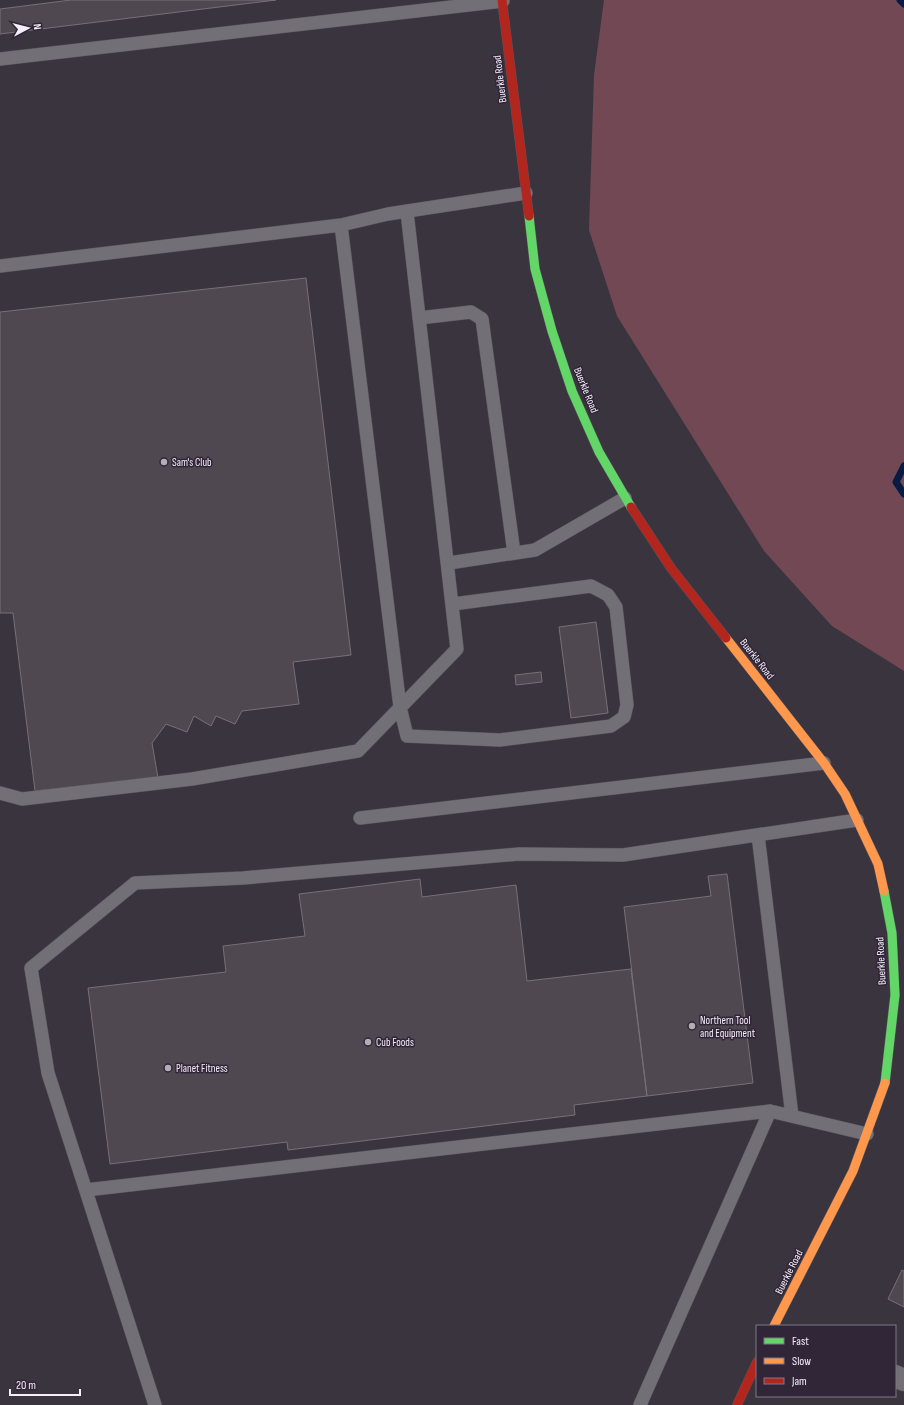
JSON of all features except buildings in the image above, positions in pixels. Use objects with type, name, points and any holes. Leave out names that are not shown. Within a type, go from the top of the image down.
[{"type":"street","name":"Buerkle Road","points":[[503,1],[536,269],[552,331],[572,391],[599,452],[625,498],[671,568],[824,763],[845,794],[878,864],[892,933],[895,995],[885,1086],[853,1171],[775,1325]]},
{"type":"street","points":[[737,1405],[756,1364]]},
{"type":"lane","points":[[0,59],[503,1]]},
{"type":"lane","points":[[0,266],[341,225],[388,214],[526,193]]},
{"type":"lane","points":[[0,792],[22,799],[192,779],[358,751],[457,649],[407,212]]},
{"type":"lane","points":[[341,225],[400,707],[407,736],[500,740],[611,726],[624,717],[627,705],[616,607],[608,595],[590,586],[453,604]]},
{"type":"lane","points":[[419,318],[471,312],[482,319],[514,553]]},
{"type":"lane","points":[[448,563],[535,550],[625,498]]},
{"type":"lane","points":[[360,818],[824,763]]},
{"type":"lane","points":[[155,1405],[48,1073],[31,968],[135,883],[243,878],[519,854],[623,855],[857,820]]},
{"type":"lane","points":[[758,835],[792,1116]]},
{"type":"lane","points":[[86,1190],[770,1111],[867,1134]]},
{"type":"lane","points":[[640,1405],[770,1111]]},
{"type":"shaded area","points":[[604,0],[904,0],[904,671],[832,626],[764,551],[617,316],[589,230],[594,75]]},
{"type":"waterway","points":[[900,0],[904,4]]},
{"type":"waterway","points":[[904,466],[896,482],[904,494]]},
{"type":"traffic: fast","points":[[529,216],[535,269],[552,331],[572,391],[599,452],[631,507]]},
{"type":"traffic: fast","points":[[884,891],[892,933],[895,995],[885,1083]]},
{"type":"traffic: slow","points":[[726,638],[824,763],[845,794],[878,864],[884,891]]},
{"type":"traffic: slow","points":[[775,1325],[853,1171],[885,1083]]},
{"type":"traffic: jam","points":[[502,0],[529,216]]},
{"type":"traffic: jam","points":[[631,507],[671,568],[726,638]]},
{"type":"traffic: jam","points":[[737,1405],[756,1364]]},
{"type":"place","name":"Sam's Club","points":[[164,462]]},
{"type":"place","name":"Northern Tool and Equipment","points":[[692,1026]]},
{"type":"place","name":"Cub Foods","points":[[368,1042]]},
{"type":"place","name":"Planet Fitness","points":[[168,1068]]}]
